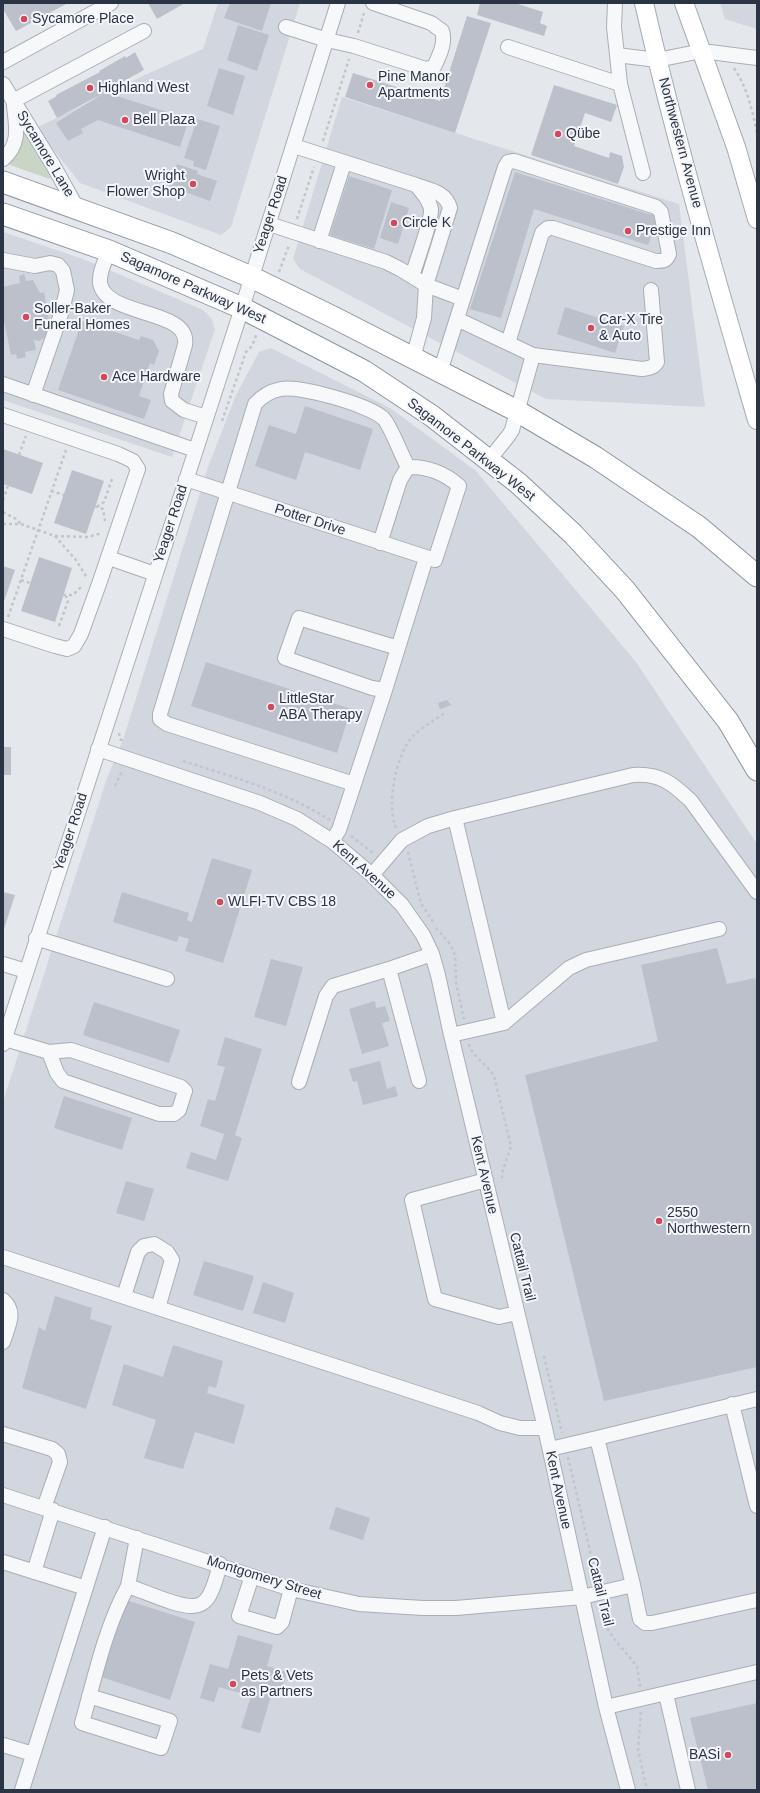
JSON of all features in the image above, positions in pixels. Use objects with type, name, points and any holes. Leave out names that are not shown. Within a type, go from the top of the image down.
[{"type":"highway","points":[[3,182],[172,243],[251,277],[517,411],[595,457],[699,527],[757,576]]},
{"type":"highway","name":"Sagamore Parkway West","points":[[4,218],[108,251],[242,308],[364,371],[432,416],[518,483],[573,534],[625,590],[728,721],[757,770]]},
{"type":"main road","name":"Northwestern Avenue","points":[[644,3],[657,60],[755,414]]},
{"type":"main road","points":[[684,3],[736,148],[757,219]]},
{"type":"street","points":[[3,62],[111,3]]},
{"type":"street","name":"Yeager Road","points":[[4,1041],[36,938],[242,308],[338,3]]},
{"type":"street","points":[[615,3],[614,27],[620,84],[643,173]]},
{"type":"street","points":[[286,27],[327,40],[354,46],[426,69],[434,67],[439,58],[444,38],[442,30],[431,23],[369,7]]},
{"type":"street","points":[[13,101],[144,31]]},
{"type":"street","points":[[508,47],[620,84]]},
{"type":"street","points":[[617,55],[657,60],[702,50],[757,58]]},
{"type":"street","name":"Sycamore Lane","points":[[3,84],[53,165],[77,208]]},
{"type":"street","name":"Sycamore Lane","points":[[3,159],[10,153],[17,134],[13,101]]},
{"type":"street","points":[[294,146],[437,192],[445,197],[450,208],[426,285],[424,318],[412,358]]},
{"type":"street","points":[[440,372],[508,162],[514,161],[656,207],[661,212],[669,254],[667,259],[663,261],[656,262],[553,228],[544,230],[508,343]]},
{"type":"street","points":[[319,241],[344,163]]},
{"type":"street","points":[[412,276],[431,216],[430,204],[416,185]]},
{"type":"street","points":[[269,224],[386,262],[436,290],[463,299]]},
{"type":"street","points":[[108,251],[100,273],[100,284],[104,291],[113,300],[172,323],[184,333],[186,339],[185,345],[171,394],[172,401],[184,410],[206,417]]},
{"type":"street","points":[[3,260],[35,266],[50,263],[58,265],[63,271],[67,290],[61,314],[33,395]]},
{"type":"street","points":[[457,319],[533,355],[642,369],[654,367],[657,362],[651,290]]},
{"type":"street","points":[[489,460],[509,436],[533,355]]},
{"type":"street","points":[[3,384],[195,450]]},
{"type":"street","points":[[354,784],[167,724],[160,720],[160,714],[229,493],[254,404],[263,396],[280,389],[303,389],[373,410],[384,419],[408,467]]},
{"type":"street","points":[[3,415],[118,454],[133,461],[138,469],[112,533],[109,558],[81,634],[74,646],[67,649],[3,629]]},
{"type":"street","points":[[332,841],[339,830],[398,648],[459,486],[450,477],[421,466],[408,467]]},
{"type":"street","points":[[380,543],[400,480],[408,467]]},
{"type":"street","name":"Potter Drive","points":[[186,479],[431,559]]},
{"type":"street","points":[[109,558],[155,574]]},
{"type":"street","points":[[385,690],[372,688],[285,658],[299,618],[398,648]]},
{"type":"street","name":"Kent Avenue","points":[[98,749],[260,803],[297,819],[332,841],[372,875],[402,905],[423,935],[432,954],[438,975],[550,1449],[606,1707],[628,1790]]},
{"type":"street","points":[[372,875],[402,840],[428,826],[455,818],[633,775],[648,774],[665,780],[691,801],[757,892]]},
{"type":"street","points":[[455,818],[504,1023]]},
{"type":"street","points":[[451,1035],[504,1023],[569,968],[586,960],[719,929]]},
{"type":"street","points":[[36,938],[167,979]]},
{"type":"street","points":[[299,1082],[326,996],[333,986],[432,954]]},
{"type":"street","points":[[3,964],[26,971]]},
{"type":"street","points":[[389,969],[419,1081]]},
{"type":"street","points":[[4,1041],[48,1052],[71,1050],[181,1087],[185,1091],[179,1110],[174,1114],[159,1114],[63,1081],[57,1073],[48,1052]]},
{"type":"street","points":[[486,1180],[412,1200],[435,1299],[499,1317],[517,1313]]},
{"type":"street","points":[[124,1296],[138,1252],[144,1246],[154,1244],[167,1252],[172,1260],[158,1308]]},
{"type":"street","points":[[3,1257],[478,1412],[500,1423],[520,1428],[545,1428]]},
{"type":"street","points":[[3,1300],[9,1305],[12,1312],[3,1342]]},
{"type":"street","points":[[550,1449],[757,1399]]},
{"type":"street","points":[[732,1404],[757,1506]]},
{"type":"street","points":[[3,1434],[52,1449],[58,1454],[60,1462],[34,1572]]},
{"type":"street","points":[[597,1438],[640,1618],[645,1622],[652,1623],[757,1600]]},
{"type":"street","name":"Montgomery Street","points":[[3,1495],[220,1564],[291,1589],[359,1604],[423,1608],[456,1608],[582,1597],[633,1585]]},
{"type":"street","points":[[22,1790],[105,1527]]},
{"type":"street","points":[[89,1696],[170,1721],[161,1748],[82,1723],[89,1696],[106,1639],[118,1605],[128,1586],[137,1538]]},
{"type":"street","points":[[3,1562],[86,1588]]},
{"type":"street","points":[[128,1586],[172,1601],[194,1606],[207,1599],[220,1564]]},
{"type":"street","points":[[252,1576],[239,1616],[277,1627],[282,1622],[291,1589]]},
{"type":"street","points":[[606,1707],[757,1672]]},
{"type":"street","points":[[666,1694],[688,1790]]},
{"type":"street","points":[[3,1745],[33,1754]]},
{"type":"path","points":[[355,40],[369,7]]},
{"type":"path","points":[[321,145],[350,55]]},
{"type":"path","points":[[735,69],[745,85],[750,99],[757,134]]},
{"type":"path","points":[[296,224],[314,167]]},
{"type":"path","points":[[281,268],[290,244]]},
{"type":"path","points":[[221,423],[246,352],[252,346],[254,340]]},
{"type":"path","points":[[19,455],[30,424]]},
{"type":"path","points":[[3,629],[70,438]]},
{"type":"path","points":[[3,524],[21,524],[55,536],[88,537],[112,533],[104,511],[96,507],[104,503],[112,479]]},
{"type":"path","points":[[3,500],[8,486]]},
{"type":"path","points":[[51,492],[64,495]]},
{"type":"path","points":[[3,512],[16,519],[21,524]]},
{"type":"path","points":[[55,536],[76,560],[88,580],[73,595],[65,595],[68,601],[59,626]]},
{"type":"path","points":[[21,580],[30,583]]},
{"type":"path","points":[[397,830],[392,820],[391,806],[394,785],[403,752],[413,735],[446,712]]},
{"type":"path","points":[[120,728],[120,739],[131,744]]},
{"type":"path","points":[[115,786],[122,772]]},
{"type":"path","points":[[324,816],[329,819]]},
{"type":"path","points":[[353,837],[372,853],[378,849]]},
{"type":"path","points":[[462,1012],[464,1017]]},
{"type":"path","points":[[470,1045],[472,1051],[490,1069],[494,1076],[511,1146],[502,1173],[503,1188]]},
{"type":"path","points":[[542,1349],[561,1427]]},
{"type":"path","name":"Cattail Trail","points":[[568,1457],[607,1628],[637,1666],[640,1676],[642,1719],[638,1750],[647,1790]]},
{"type":"shaded area","points":[[218,3],[300,3],[231,227],[221,235],[80,183],[36,128],[147,74],[203,49]]},
{"type":"shaded area","points":[[720,3],[757,3],[757,29],[725,19]]},
{"type":"shaded area","points":[[342,97],[679,204],[705,407],[546,399],[300,269],[293,259]]},
{"type":"shaded area","points":[[3,232],[83,259],[203,310],[211,318],[215,329],[172,457],[3,400]]},
{"type":"shaded area","points":[[271,348],[390,408],[476,471],[636,662],[757,844],[757,1790],[3,1790],[3,1102],[106,781],[124,737],[208,467],[236,395],[259,352]]},
{"type":"green space","points":[[24,130],[51,175],[50,179],[10,165],[10,160],[19,150]]},
{"type":"building","name":"Sycamore Place","points":[[3,3],[68,3],[16,31],[3,9]]},
{"type":"building","points":[[148,3],[185,3],[157,19]]},
{"type":"building","points":[[230,3],[271,3],[262,31],[224,18]]},
{"type":"building","points":[[480,3],[515,3],[543,12],[540,23],[547,26],[544,36],[477,15]]},
{"type":"building","name":"Pine Manor Apartments","points":[[467,16],[491,23],[455,133],[345,97],[353,73],[440,101]]},
{"type":"building","points":[[238,25],[269,35],[257,71],[227,60]]},
{"type":"building","name":"Bell Plaza","points":[[135,52],[144,70],[104,92],[189,119],[180,147],[98,120],[81,129],[83,133],[68,141],[56,123],[102,94],[57,118],[48,101],[125,56],[126,58]]},
{"type":"building","points":[[219,68],[245,76],[233,115],[207,106]]},
{"type":"building","name":"Qübe","points":[[554,85],[617,105],[611,122],[585,113],[574,146],[609,158],[610,152],[622,156],[624,167],[618,184],[531,155]]},
{"type":"building","points":[[197,119],[220,126],[206,170],[193,166],[194,161],[184,158]]},
{"type":"building","name":"Wright Flower Shop","points":[[177,164],[198,171],[197,174],[217,181],[210,201],[169,186]]},
{"type":"building","name":"Prestige Inn","points":[[515,172],[658,217],[648,245],[534,209],[501,318],[470,309]]},
{"type":"building","name":"Circle K","points":[[349,176],[392,190],[374,249],[330,235]]},
{"type":"building","name":"Circle K","points":[[391,202],[409,208],[398,244],[380,238]]},
{"type":"building","name":"Soller-Baker Funeral Homes","points":[[24,274],[26,281],[33,280],[40,293],[44,292],[49,320],[54,319],[52,333],[39,341],[34,340],[36,350],[25,352],[26,357],[17,359],[16,354],[11,355],[3,316],[3,287],[20,283],[19,276]]},
{"type":"building","name":"Car-X Tire & Auto","points":[[565,307],[624,326],[615,353],[557,334]]},
{"type":"building","name":"Ace Hardware","points":[[82,321],[139,340],[141,336],[153,340],[159,351],[154,365],[150,363],[139,396],[151,400],[144,419],[58,390]]},
{"type":"building","points":[[305,406],[373,429],[360,470],[305,452],[296,480],[255,466],[269,425],[296,434]]},
{"type":"building","points":[[3,449],[43,463],[32,494],[3,484]]},
{"type":"building","points":[[72,470],[104,481],[86,534],[54,523]]},
{"type":"building","points":[[39,557],[72,568],[55,622],[21,611]]},
{"type":"building","points":[[3,566],[15,570],[3,604]]},
{"type":"building","name":"LittleStar ABA Therapy","points":[[206,662],[351,709],[337,753],[191,706]]},
{"type":"building","points":[[447,700],[451,705],[440,709],[438,703]]},
{"type":"building","points":[[3,747],[11,747],[11,775],[3,775]]},
{"type":"building","name":"WLFI-TV CBS 18","points":[[212,858],[252,870],[223,963],[185,951],[189,939],[179,936],[177,942],[113,922],[122,892],[189,913],[187,920],[192,922]]},
{"type":"building","points":[[3,892],[15,895],[3,932]]},
{"type":"building","name":"2550 Northwestern","points":[[717,948],[727,984],[755,978],[757,984],[757,1367],[604,1401],[525,1075],[658,1041],[641,965]]},
{"type":"building","points":[[271,959],[303,967],[286,1026],[254,1017]]},
{"type":"building","points":[[375,1001],[376,1008],[385,1006],[390,1021],[382,1023],[389,1046],[362,1054],[349,1009]]},
{"type":"building","points":[[94,1002],[180,1030],[169,1063],[83,1035]]},
{"type":"building","points":[[225,1037],[262,1049],[235,1135],[242,1138],[228,1181],[186,1168],[191,1152],[216,1160],[224,1134],[200,1126],[208,1099],[215,1101],[225,1067],[217,1065]]},
{"type":"building","points":[[380,1061],[387,1089],[395,1086],[398,1096],[363,1105],[357,1081],[353,1082],[349,1069]]},
{"type":"building","points":[[64,1096],[132,1118],[122,1150],[54,1128]]},
{"type":"building","points":[[126,1181],[154,1189],[144,1221],[116,1213]]},
{"type":"building","points":[[204,1261],[254,1276],[243,1311],[193,1295]]},
{"type":"building","points":[[263,1282],[294,1293],[285,1323],[253,1313]]},
{"type":"building","points":[[55,1296],[92,1308],[90,1319],[112,1326],[86,1409],[22,1388],[39,1327],[45,1331]]},
{"type":"building","points":[[173,1345],[223,1361],[216,1388],[209,1386],[207,1393],[245,1405],[234,1444],[195,1432],[183,1469],[144,1458],[156,1420],[112,1405],[124,1364],[163,1377]]},
{"type":"building","points":[[336,1507],[370,1518],[363,1540],[329,1529]]},
{"type":"building","points":[[126,1600],[195,1622],[170,1700],[101,1677]]},
{"type":"building","name":"Pets & Vets as Partners","points":[[238,1635],[273,1645],[267,1666],[287,1672],[282,1689],[262,1683],[262,1685],[273,1689],[260,1733],[241,1728],[251,1696],[219,1687],[214,1702],[200,1698],[210,1664],[228,1669]]},
{"type":"building","name":"BASi","points":[[757,1703],[757,1790],[708,1790],[690,1718]]},
{"type":"place","name":"Sycamore Place","points":[[24,19]]},
{"type":"place","name":"Pine Manor Apartments","points":[[370,85]]},
{"type":"place","name":"Highland West","points":[[90,88]]},
{"type":"place","name":"Bell Plaza","points":[[125,120]]},
{"type":"place","name":"Qübe","points":[[558,134]]},
{"type":"place","name":"Wright Flower Shop","points":[[193,184]]},
{"type":"place","name":"Circle K","points":[[394,223]]},
{"type":"place","name":"Prestige Inn","points":[[628,231]]},
{"type":"place","name":"Soller-Baker Funeral Homes","points":[[26,317]]},
{"type":"place","name":"Car-X Tire & Auto","points":[[591,328]]},
{"type":"place","name":"Ace Hardware","points":[[104,377]]},
{"type":"place","name":"LittleStar ABA Therapy","points":[[271,707]]},
{"type":"place","name":"WLFI-TV CBS 18","points":[[220,902]]},
{"type":"place","name":"2550 Northwestern","points":[[659,1221]]},
{"type":"place","name":"Pets & Vets as Partners","points":[[233,1684]]},
{"type":"place","name":"BASi","points":[[728,1755]]}]
